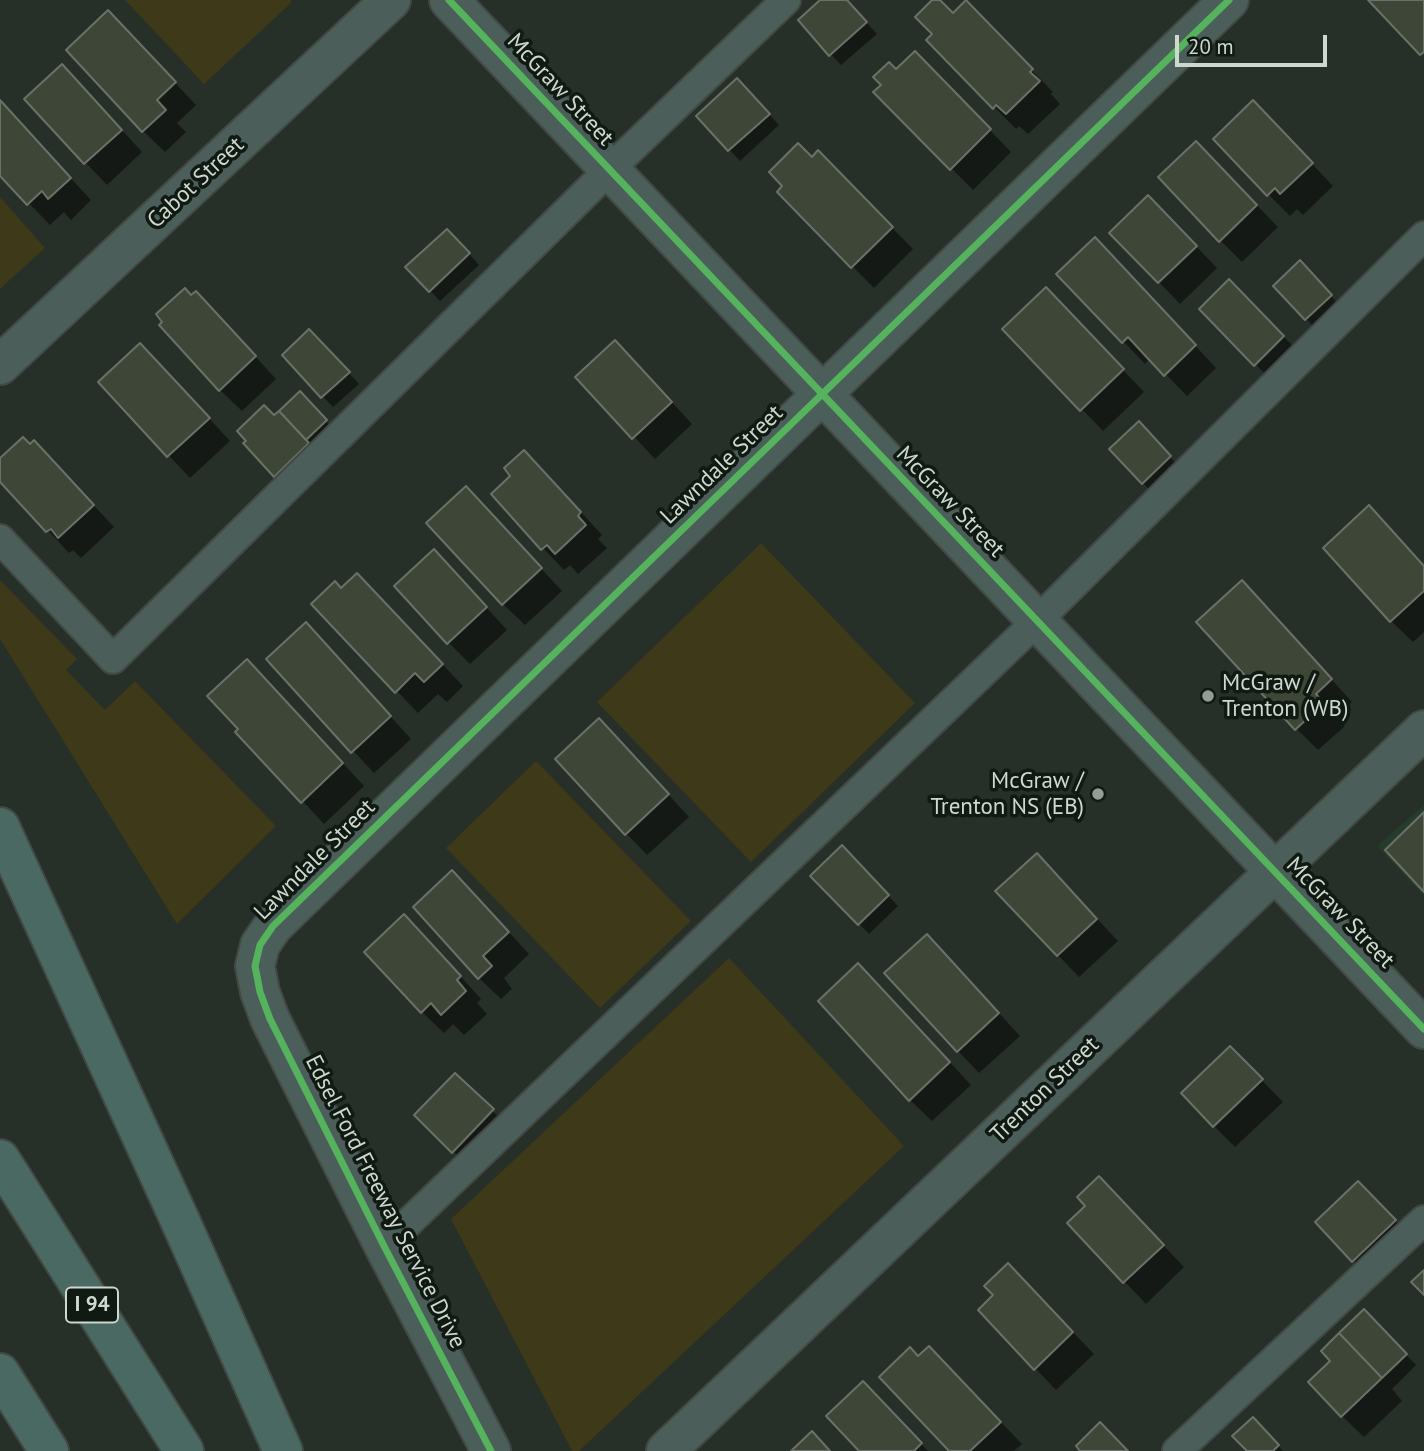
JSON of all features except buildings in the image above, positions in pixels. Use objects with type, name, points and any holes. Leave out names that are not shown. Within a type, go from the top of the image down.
[{"type":"highway","points":[[0,827],[283,1451]]},
{"type":"highway","name":"I 94","points":[[0,1159],[184,1451]]},
{"type":"highway","points":[[0,1373],[49,1451]]},
{"type":"street","name":"Cabot Street","points":[[0,365],[391,0]]},
{"type":"street","name":"McGraw Street","points":[[449,0],[1424,1030]]},
{"type":"street","name":"Lawndale Street","points":[[255,966],[260,945],[273,926],[1229,0]]},
{"type":"street","name":"Trenton Street","points":[[666,1451],[1424,730]]},
{"type":"street","name":"Edsel Ford Freeway Service Drive","points":[[255,966],[260,992],[270,1019],[491,1451]]},
{"type":"lane","points":[[0,539],[113,659],[609,170],[786,0]]},
{"type":"lane","points":[[384,1246],[1037,621],[1424,236]]},
{"type":"lane","points":[[1177,1451],[1424,1220]]},
{"type":"shaded area","points":[[125,0],[291,0],[291,3],[204,84]]},
{"type":"shaded area","points":[[0,197],[45,248],[0,289]]},
{"type":"shaded area","points":[[761,543],[915,703],[751,862],[597,702]]},
{"type":"shaded area","points":[[0,580],[77,659],[66,670],[105,710],[135,681],[276,826],[177,924],[0,639]]},
{"type":"shaded area","points":[[536,761],[691,921],[600,1008],[446,848]]},
{"type":"shaded area","points":[[1424,805],[1424,896],[1377,846]]},
{"type":"shaded area","points":[[729,958],[904,1146],[579,1451],[572,1451],[451,1219]]},
{"type":"cycle path","points":[[449,0],[1424,1029]]},
{"type":"cycle path","points":[[491,1451],[270,1019],[260,992],[255,966],[260,945],[273,926],[1229,0]]},
{"type":"place","name":"McGraw / Trenton (WB)","points":[[1208,696]]},
{"type":"place","name":"McGraw / Trenton NS (EB)","points":[[1098,794]]}]
